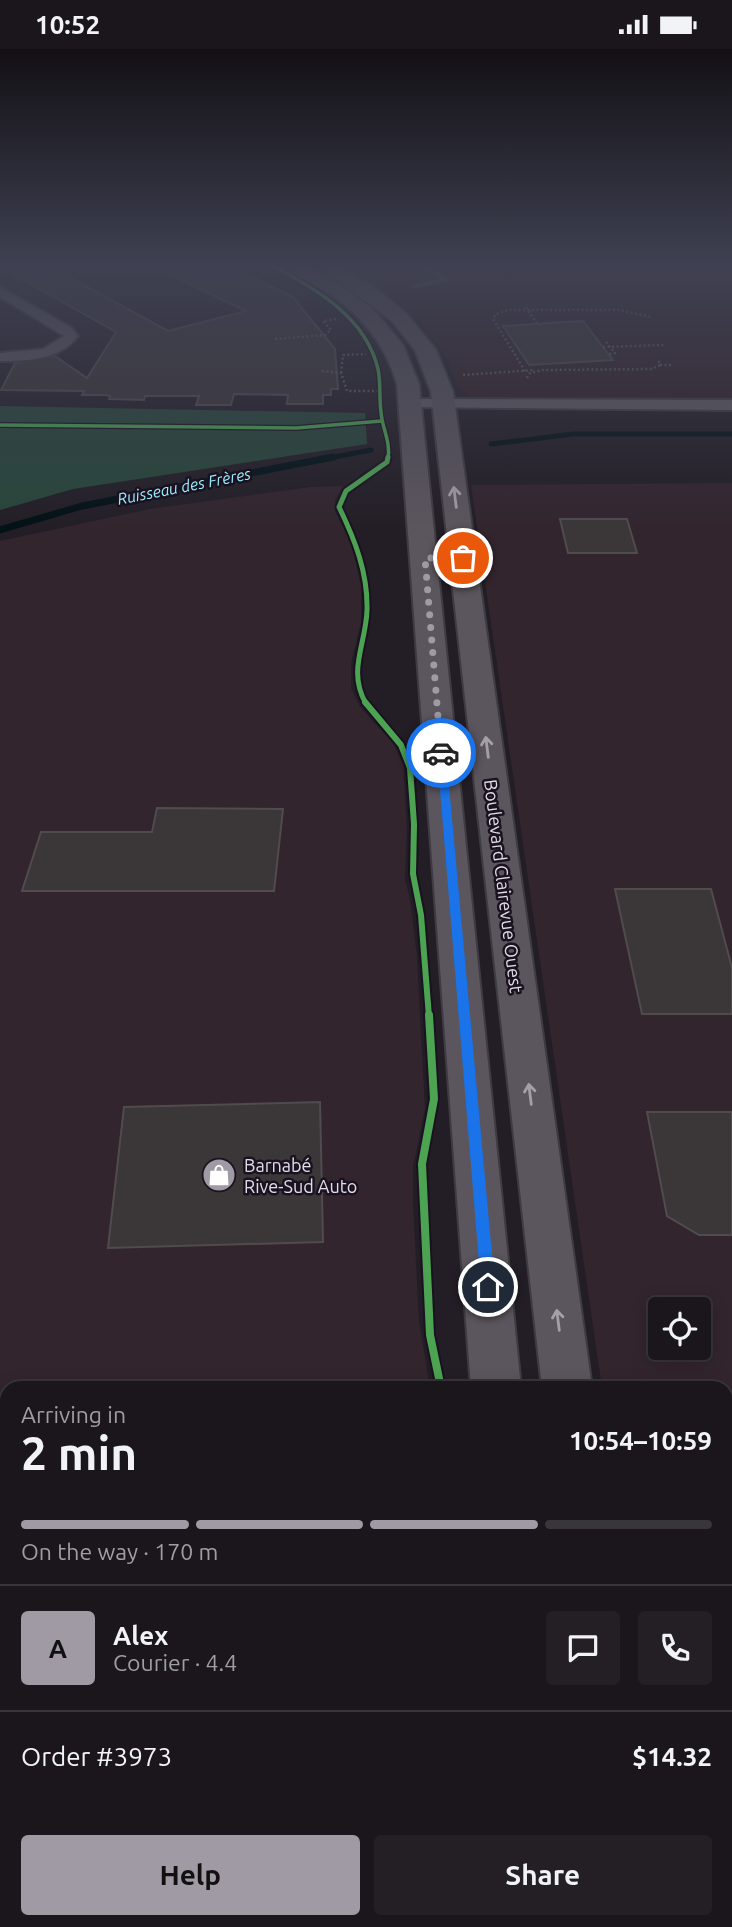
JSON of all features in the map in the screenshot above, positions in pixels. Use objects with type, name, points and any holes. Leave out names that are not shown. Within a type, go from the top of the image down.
[{"type":"street","points":[[0,357],[39,355]]},
{"type":"street","name":"Boulevard Clairevue Ouest","points":[[408,393],[438,374],[429,355]]},
{"type":"street","name":"Boulevard Clairevue Ouest","points":[[408,393],[425,558],[495,1381]]},
{"type":"street","name":"Boulevard Clairevue Ouest","points":[[408,393],[463,558],[565,1381]]},
{"type":"street","points":[[408,393],[732,405]]},
{"type":"street","points":[[425,558],[463,558]]},
{"type":"street","points":[[465,1024],[522,1024]]},
{"type":"path","points":[[354,355],[343,355],[341,373],[347,391],[408,393],[526,371],[652,369],[660,365],[673,365]]},
{"type":"path","points":[[516,355],[526,371]]},
{"type":"path","points":[[658,359],[660,365]]},
{"type":"path","points":[[548,363],[550,370]]},
{"type":"path","points":[[587,369],[588,374]]},
{"type":"path","points":[[527,378],[530,373],[543,370]]},
{"type":"path","points":[[322,371],[341,373]]},
{"type":"shaded area","points":[[444,355],[732,355],[732,399],[471,397],[458,388]]},
{"type":"shaded area","points":[[732,483],[732,1381],[601,1381],[471,485]]},
{"type":"shaded area","points":[[343,486],[335,500],[335,511],[352,545],[361,586],[361,622],[351,663],[351,688],[360,707],[393,743],[403,764],[407,828],[405,880],[410,898],[417,957],[425,1109],[413,1167],[413,1202],[419,1321],[429,1381],[0,1381],[0,541],[150,509],[310,487]]},
{"type":"green space","points":[[0,406],[365,413],[367,444],[73,489],[0,510]]},
{"type":"building","points":[[102,355],[335,355],[338,389],[331,389],[331,395],[323,395],[323,404],[287,404],[288,395],[234,394],[231,405],[196,405],[199,396],[145,396],[144,400],[109,399],[110,396],[105,395],[82,395],[84,391],[1,390],[15,363],[55,356],[87,378]]},
{"type":"building","points":[[522,355],[609,355],[613,360],[529,365]]},
{"type":"building","points":[[560,519],[627,519],[637,553],[568,553]]},
{"type":"building","points":[[157,808],[283,809],[274,891],[22,891],[41,832],[152,832]]},
{"type":"building","points":[[615,889],[711,889],[732,968],[732,1014],[642,1014]]},
{"type":"building","name":"Barnabé Rive-Sud Auto","points":[[320,1102],[323,1242],[108,1248],[124,1107]]},
{"type":"building","points":[[647,1112],[732,1112],[732,1235],[699,1235],[667,1216]]},
{"type":"waterway","name":"Ruisseau des Frères","points":[[491,444],[573,434],[732,434]]},
{"type":"waterway","name":"Ruisseau des Frères","points":[[324,459],[371,450]]},
{"type":"waterway","name":"Ruisseau des Frères","points":[[0,530],[82,506],[333,457]]},
{"type":"cycle path","points":[[373,355],[389,456],[387,462],[346,491],[339,507],[357,545],[365,582],[367,611],[357,667],[358,689],[369,709],[401,745],[410,768],[414,824],[413,874],[421,915],[427,978],[434,1099],[422,1164],[430,1335],[440,1381]]},
{"type":"cycle path","points":[[0,425],[296,428],[382,421]]},
{"type":"way so far","points":[[441,753],[425,558],[463,558]]},
{"type":"place","name":"Barnabé Rive-Sud Auto","points":[[219,1175]]},
{"type":"route","points":[[441,753],[488,1287]]}]
